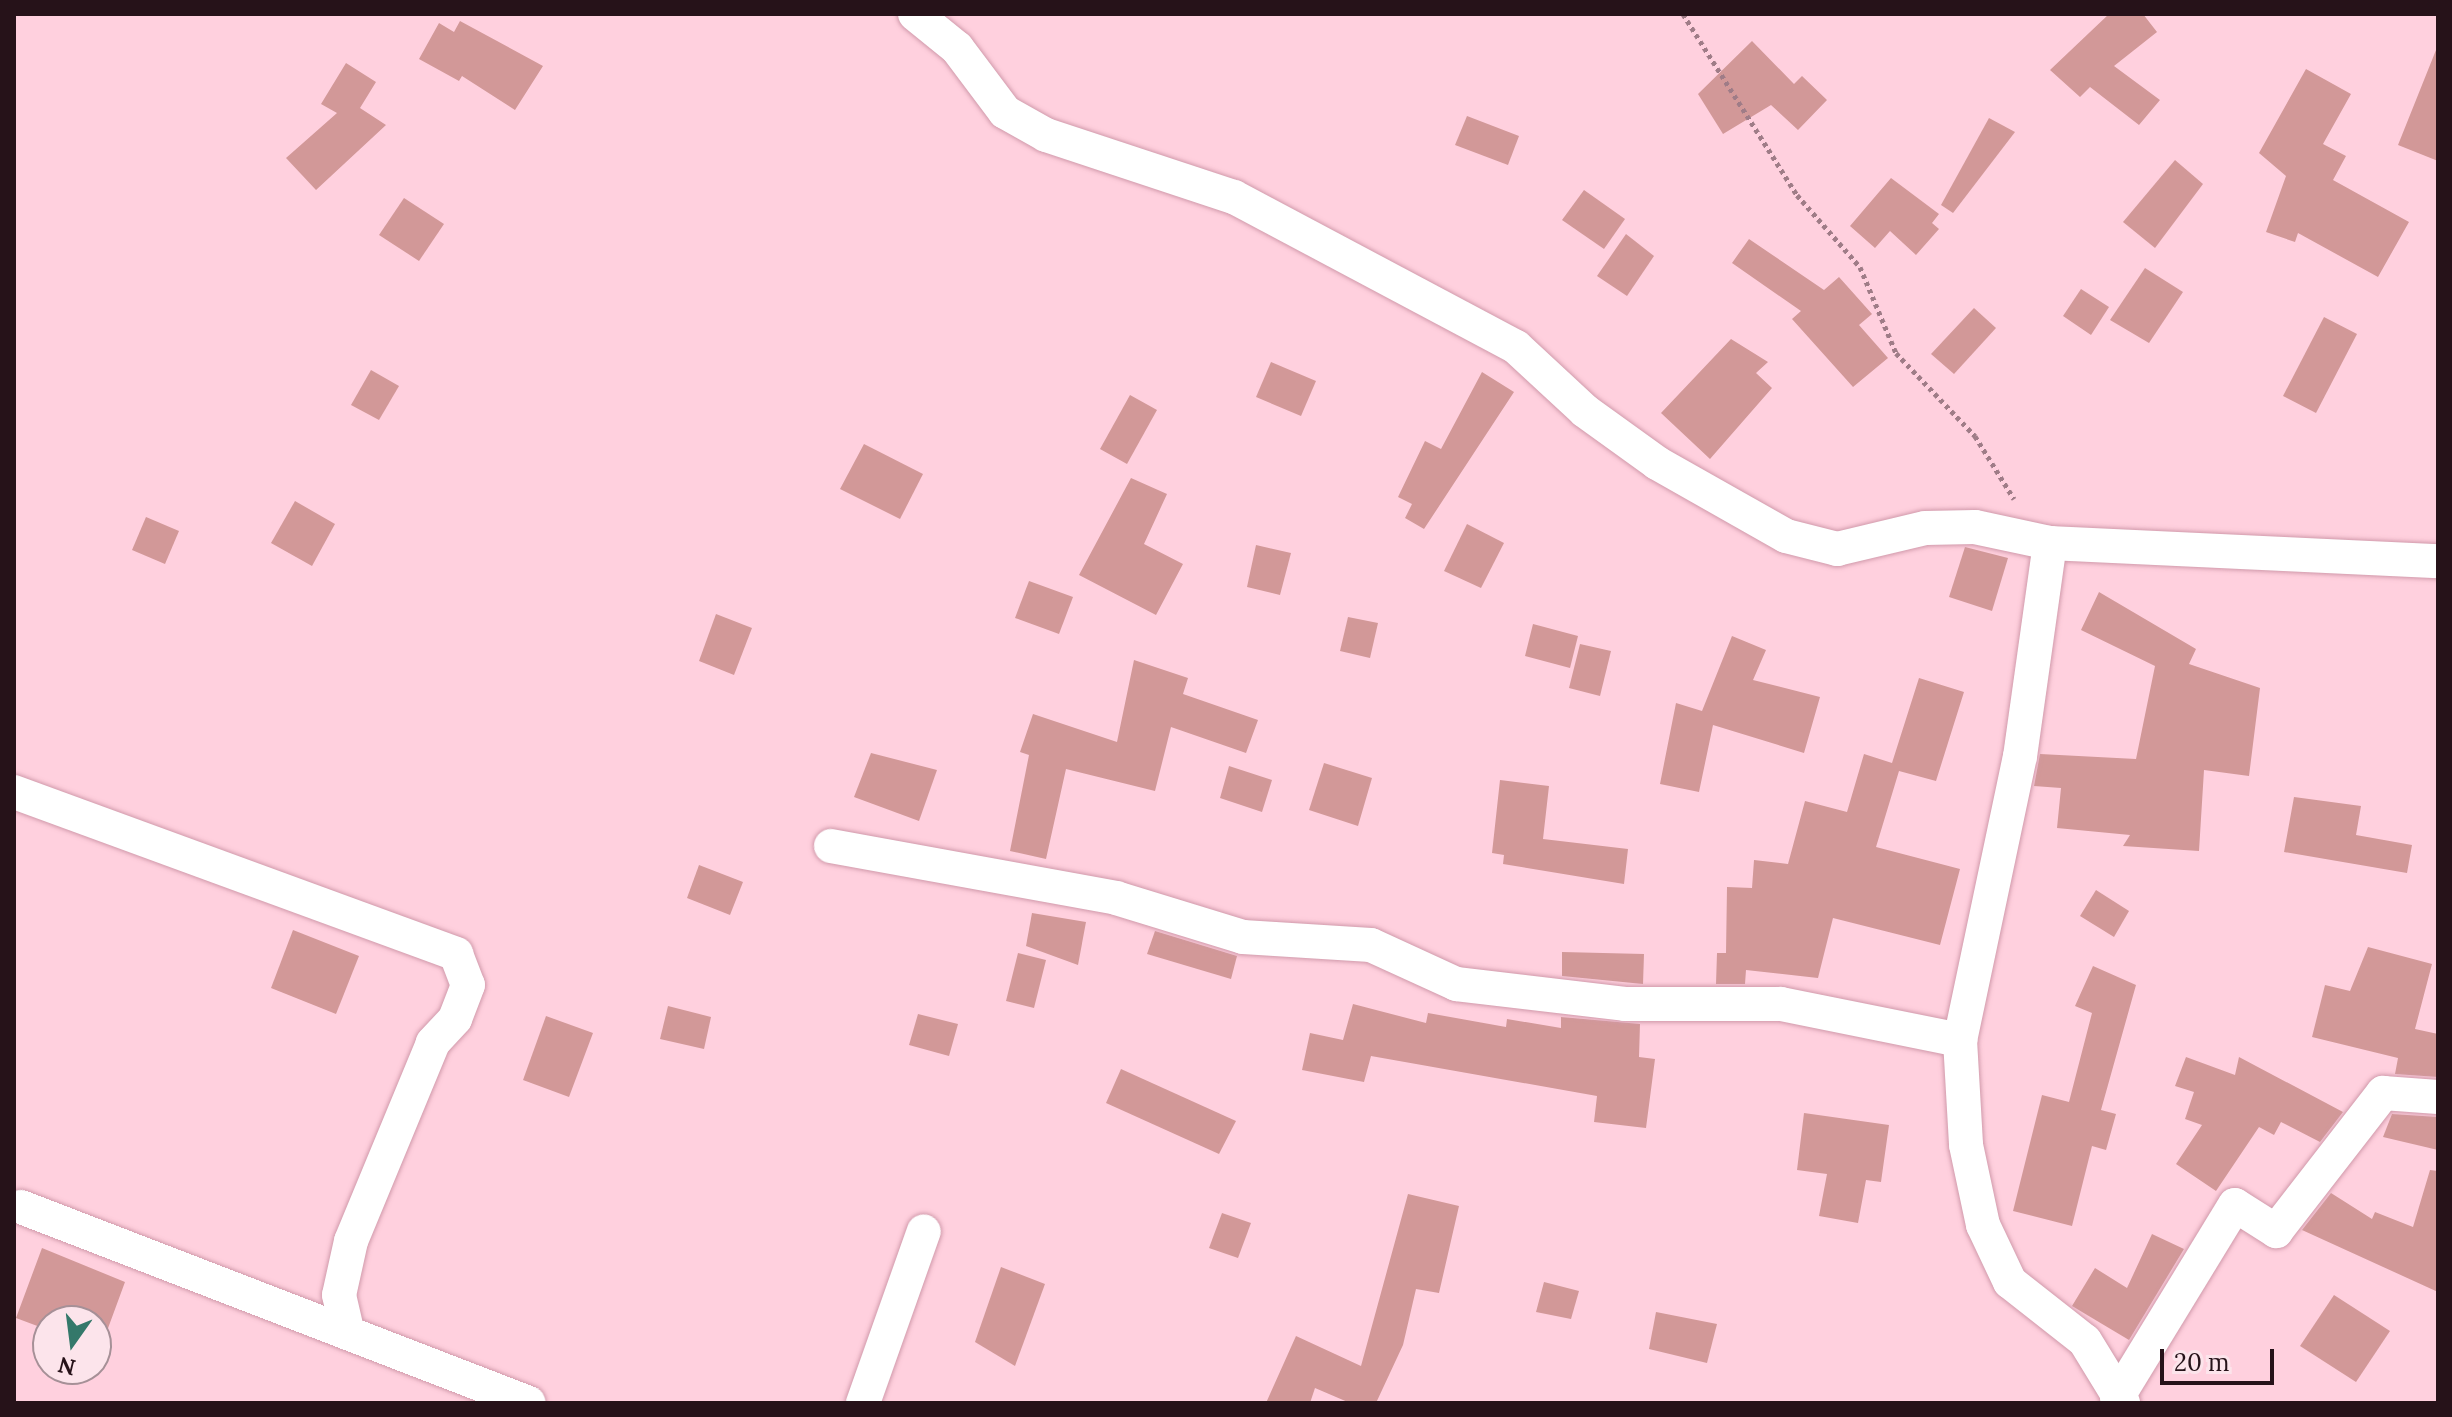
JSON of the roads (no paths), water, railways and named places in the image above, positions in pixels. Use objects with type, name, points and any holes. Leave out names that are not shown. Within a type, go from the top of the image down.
[{"type":"street","points":[[915,14],[957,48],[1005,112],[1046,135],[1234,197],[1516,347],[1585,411],[1733,512],[1837,549],[1925,528],[1975,527],[2050,543],[2438,561]]},
{"type":"street","points":[[2050,543],[2017,769],[1960,1040],[1966,1145],[1983,1225],[2010,1282],[2085,1341],[2120,1401],[2235,1205],[2276,1231],[2383,1093],[2438,1097]]},
{"type":"street","points":[[14,792],[456,954],[468,985],[455,1019],[433,1043],[351,1241],[339,1295],[348,1333]]},
{"type":"street","points":[[831,846],[1116,898],[1243,937],[1371,945],[1456,984],[1625,1004],[1781,1004],[1960,1040]]},
{"type":"street","points":[[21,1207],[529,1403]]},
{"type":"street","points":[[863,1403],[924,1231]]}]
